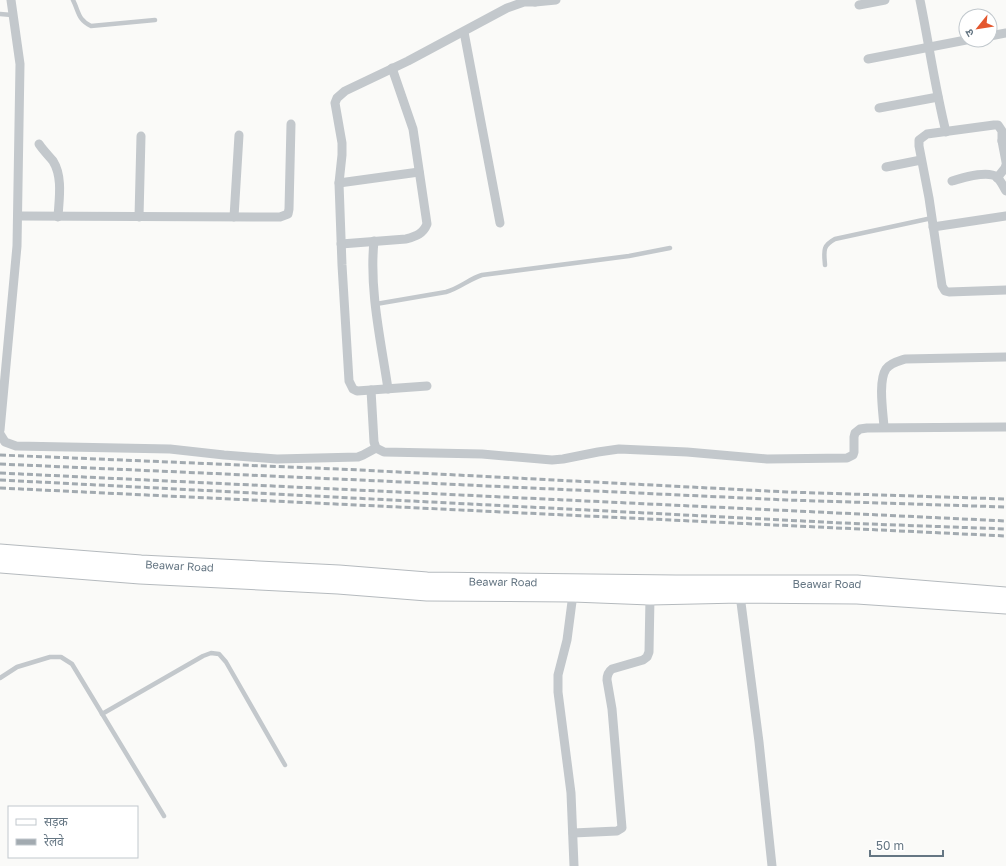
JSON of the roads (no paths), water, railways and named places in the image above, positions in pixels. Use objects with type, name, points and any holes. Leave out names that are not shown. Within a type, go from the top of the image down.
[{"type":"main road","name":"Beawar Road","points":[[0,552],[141,563],[339,573],[427,580],[676,583],[857,583],[1006,595]]},
{"type":"main road","name":"Beawar Road","points":[[0,565],[140,576],[338,586],[426,593],[573,594],[650,597],[740,595],[857,596],[1006,606]]},
{"type":"street","points":[[0,430],[18,246],[20,64],[11,0]]},
{"type":"street","points":[[427,386],[357,390],[353,389],[349,381],[339,183],[342,149],[335,103],[337,98],[345,90],[464,32],[512,6],[524,2],[556,0]]},
{"type":"street","points":[[859,5],[885,0]]},
{"type":"street","points":[[920,0],[946,132]]},
{"type":"street","points":[[464,32],[500,223]]},
{"type":"street","points":[[868,59],[958,41]]},
{"type":"street","points":[[341,244],[415,237],[424,232],[427,224],[414,129],[392,68]]},
{"type":"street","points":[[879,108],[938,97]]},
{"type":"street","points":[[18,216],[280,218],[288,214],[291,124]]},
{"type":"street","points":[[1006,162],[1002,130],[998,125],[927,134],[919,140],[941,282],[945,291],[1006,290]]},
{"type":"street","points":[[234,217],[239,135]]},
{"type":"street","points":[[139,217],[141,136]]},
{"type":"street","points":[[39,144],[53,162],[57,170],[59,187],[58,217]]},
{"type":"street","points":[[886,167],[922,160]]},
{"type":"street","points":[[997,178],[1006,165]]},
{"type":"street","points":[[339,183],[420,172]]},
{"type":"street","points":[[952,181],[989,174],[997,178],[1006,191]]},
{"type":"street","points":[[932,223],[1006,216]]},
{"type":"street","points":[[374,241],[372,259],[376,304],[388,389]]},
{"type":"street","points":[[884,427],[882,380],[886,368],[894,362],[905,359],[1006,357]]},
{"type":"street","points":[[371,390],[374,442],[376,448],[384,452],[482,454],[552,460],[618,449],[688,452],[767,459],[847,458],[853,455],[854,437],[857,431],[867,428],[1006,427]]},
{"type":"street","points":[[0,434],[5,442],[16,446],[170,449],[277,459],[358,457],[363,456],[376,448]]},
{"type":"street","points":[[573,594],[567,640],[558,675],[558,692],[571,793],[574,866]]},
{"type":"street","points":[[740,595],[759,742],[772,866]]},
{"type":"street","points":[[573,833],[617,831],[622,828],[612,709],[607,676],[608,672],[612,669],[643,660],[647,657],[649,652],[650,597]]},
{"type":"lane","points":[[72,0],[79,17],[84,23],[92,26],[155,20]]},
{"type":"lane","points":[[0,14],[12,15]]},
{"type":"lane","points":[[825,265],[824,249],[828,242],[835,238],[932,223]]},
{"type":"lane","points":[[376,304],[446,292],[456,289],[482,275],[629,256],[670,248]]},
{"type":"lane","points":[[102,714],[203,656],[212,653],[219,654],[226,662],[285,765]]},
{"type":"lane","points":[[0,678],[17,667],[50,657],[61,657],[72,664],[164,816]]},
{"type":"railway","points":[[0,455],[360,470],[787,492],[1006,499]]},
{"type":"railway","points":[[0,464],[787,500],[1006,507]]},
{"type":"railway","points":[[0,473],[1006,521]]},
{"type":"railway","points":[[0,480],[842,523],[1006,529]]},
{"type":"railway","points":[[0,488],[1006,536]]}]
